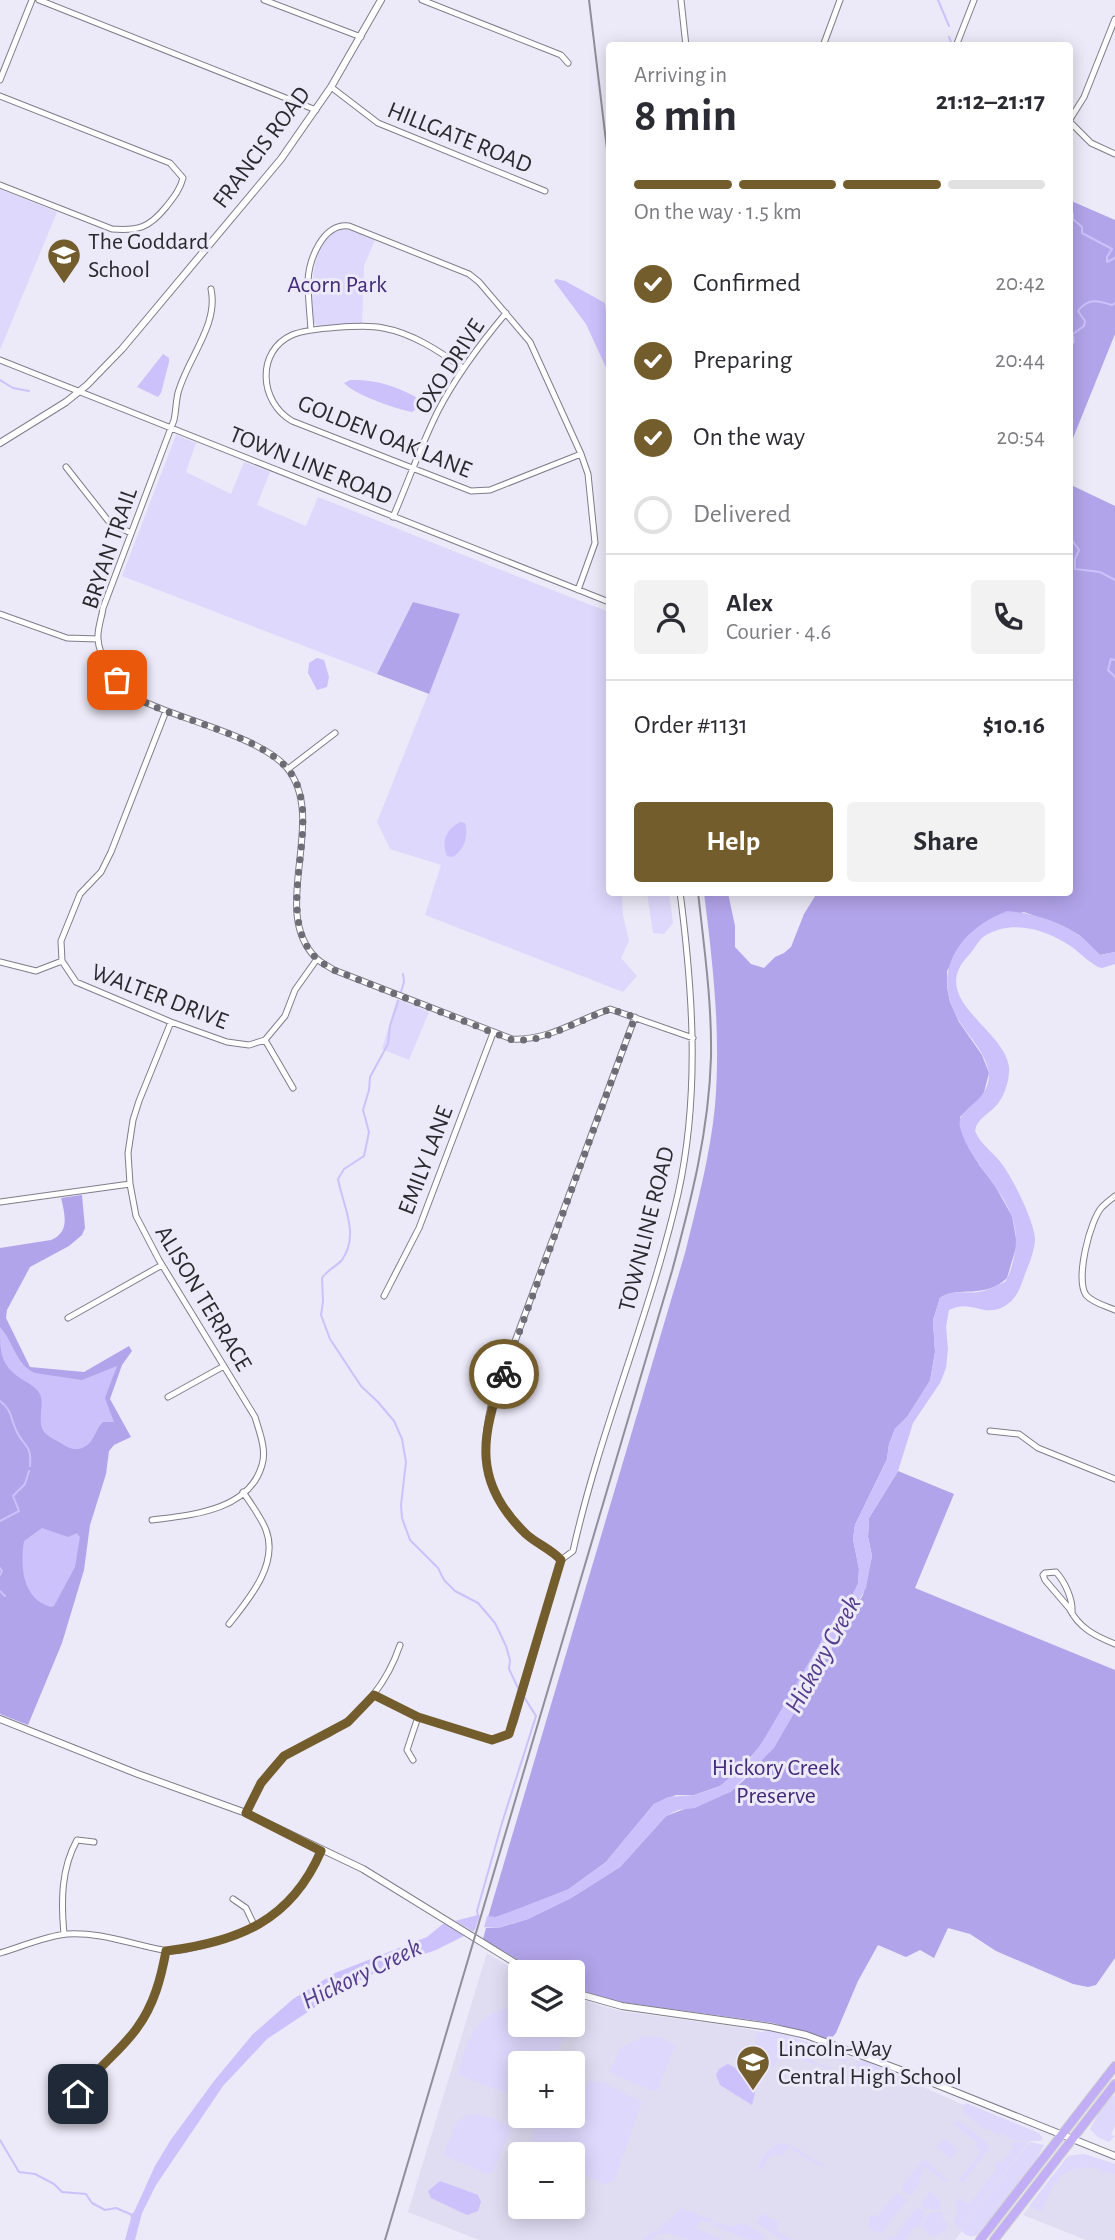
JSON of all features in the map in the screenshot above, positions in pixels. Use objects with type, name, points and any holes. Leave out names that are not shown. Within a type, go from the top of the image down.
[{"type":"main road","points":[[980,2240],[1115,2066]]},
{"type":"main road","points":[[994,2240],[1115,2084]]},
{"type":"street","points":[[0,80],[32,0]]},
{"type":"street","points":[[39,0],[316,110]]},
{"type":"street","points":[[264,0],[361,37]]},
{"type":"street","name":"FRANCIS ROAD","points":[[0,443],[46,417],[79,391],[122,349],[281,159],[331,87],[381,0]]},
{"type":"street","points":[[422,0],[561,55],[568,63]]},
{"type":"street","points":[[681,0],[686,42]]},
{"type":"street","points":[[824,42],[840,0]]},
{"type":"street","points":[[958,42],[974,0]]},
{"type":"street","points":[[1073,114],[1083,97],[1115,19]]},
{"type":"street","name":"HILLGATE ROAD","points":[[331,87],[378,123],[545,191]]},
{"type":"street","points":[[0,96],[170,163],[183,178],[178,191],[155,220],[142,228],[128,230],[112,229],[0,185]]},
{"type":"street","points":[[1073,125],[1091,144],[1115,154]]},
{"type":"street","points":[[464,368],[431,346],[382,327],[311,330],[309,274],[321,241],[333,228],[349,226],[459,268],[479,282],[524,333],[537,353],[581,454],[590,488],[595,543],[578,590]]},
{"type":"street","name":"BRYAN TRAIL","points":[[211,289],[214,302],[211,316],[178,394],[176,411],[103,608],[98,639],[104,664],[128,695],[246,741],[269,753],[288,769]]},
{"type":"street","name":"OXO DRIVE","points":[[393,517],[438,411],[464,368],[506,313]]},
{"type":"street","name":"GOLDEN OAK LANE","points":[[311,330],[287,337],[270,356],[265,377],[267,393],[274,405],[292,421],[465,490],[484,491],[581,454]]},
{"type":"street","name":"TOWN LINE ROAD","points":[[0,360],[606,602]]},
{"type":"street","points":[[66,467],[110,523],[131,533]]},
{"type":"street","points":[[0,614],[67,638],[98,639]]},
{"type":"street","name":"WALTER DRIVE","points":[[166,712],[111,852],[101,872],[80,894],[74,905],[61,941],[62,961],[76,982],[171,1022],[228,1042],[249,1045],[265,1040]]},
{"type":"street","points":[[335,733],[288,769],[299,792],[303,817],[297,917],[304,941],[317,959],[334,970],[512,1040],[530,1040],[610,1009],[693,1038]]},
{"type":"street","name":"TOWNLINE ROAD","points":[[418,1717],[492,1740],[509,1734],[561,1560],[573,1551],[583,1503],[663,1249],[678,1192],[687,1136],[693,1038],[691,978],[681,896]]},
{"type":"street","points":[[293,1088],[265,1040],[285,1016],[295,990],[317,959]]},
{"type":"street","points":[[0,961],[36,971],[62,961]]},
{"type":"street","points":[[561,1560],[527,1535],[502,1504],[487,1474],[485,1434],[491,1406],[635,1017]]},
{"type":"street","name":"ALISON TERRACE","points":[[152,1520],[207,1512],[243,1492],[263,1464],[262,1440],[255,1417],[162,1265],[136,1216],[128,1153],[133,1120],[171,1022]]},
{"type":"street","name":"EMILY LANE","points":[[384,1296],[419,1228],[493,1033]]},
{"type":"street","points":[[0,1202],[130,1184]]},
{"type":"street","points":[[1115,1196],[1102,1207],[1094,1222],[1085,1256],[1082,1285],[1093,1301],[1115,1310]]},
{"type":"street","points":[[68,1318],[162,1265]]},
{"type":"street","points":[[168,1397],[223,1366]]},
{"type":"street","points":[[990,1431],[1018,1434],[1038,1448],[1115,1479]]},
{"type":"street","points":[[229,1623],[251,1597],[264,1571],[269,1546],[266,1531],[243,1492]]},
{"type":"street","points":[[1072,1613],[1073,1605],[1060,1577],[1056,1572],[1045,1573],[1045,1580],[1072,1613],[1088,1632],[1115,1644]]},
{"type":"street","points":[[246,1813],[261,1783],[284,1756],[348,1722],[374,1695],[400,1645]]},
{"type":"street","points":[[374,1695],[418,1717],[407,1750],[413,1760]]},
{"type":"street","points":[[0,1719],[138,1774],[246,1813],[363,1869],[510,1960]]},
{"type":"street","points":[[64,1934],[62,1912],[65,1868],[77,1840],[94,1842]]},
{"type":"street","points":[[0,1953],[64,1934],[100,1936],[166,1951],[197,1947],[240,1935],[270,1918],[295,1896],[321,1851]]},
{"type":"street","points":[[233,1899],[246,1908],[255,1927]]},
{"type":"street","points":[[78,2094],[90,2076],[137,2028],[161,1977],[166,1951]]},
{"type":"street","points":[[585,1996],[622,2006],[770,2027],[806,2035],[898,2068],[1115,2156]]},
{"type":"shaded area","name":"Lincoln-Way Central High School","points":[[487,1953],[508,1966],[508,2037],[585,2037],[585,2001],[620,2011],[737,2027],[820,2046],[890,2072],[1032,2139],[955,2240],[479,2240],[408,2212]]},
{"type":"shaded area","points":[[1084,2154],[1115,2164],[1115,2240],[1086,2240],[1023,2215],[1068,2156]]},
{"type":"green space","points":[[0,189],[57,212],[0,350]]},
{"type":"green space","points":[[1073,202],[1115,220],[1115,334],[1073,438]]},
{"type":"green space","name":"Acorn Park","points":[[339,229],[348,229],[375,240],[364,266],[362,324],[317,326],[313,321],[314,270],[322,246],[329,236]]},
{"type":"green space","points":[[176,435],[196,443],[186,472],[231,494],[244,462],[270,472],[257,505],[306,526],[318,497],[606,611],[606,896],[622,896],[629,941],[621,958],[637,976],[623,992],[425,915],[441,865],[390,849],[377,822],[460,614],[413,602],[377,674],[122,576]]},
{"type":"green space","points":[[1073,486],[1115,506],[1115,952],[1100,955],[1079,935],[1063,926],[1024,912],[984,923],[968,936],[947,971],[950,1002],[959,1022],[982,1055],[989,1073],[983,1096],[960,1117],[979,1165],[994,1184],[1012,1216],[1017,1244],[1007,1278],[990,1289],[955,1292],[940,1298],[933,1320],[935,1352],[930,1381],[907,1417],[895,1429],[887,1459],[855,1525],[853,1539],[859,1569],[858,1584],[760,1746],[737,1773],[720,1786],[694,1795],[676,1795],[654,1804],[606,1862],[569,1889],[528,1906],[496,1917],[488,1917],[685,1253],[703,1180],[717,1079],[717,1026],[704,896],[729,896],[735,926],[735,947],[751,964],[764,968],[791,947],[804,914],[815,896],[1073,896]]},
{"type":"green space","points":[[413,602],[460,614],[429,694],[377,674]]},
{"type":"green space","points":[[647,896],[669,896],[673,923],[664,934],[653,933]]},
{"type":"green space","points":[[397,999],[429,1012],[409,1060],[382,1049]]},
{"type":"green space","points":[[82,1195],[85,1228],[82,1235],[69,1246],[30,1267],[7,1310],[6,1318],[30,1367],[84,1372],[129,1346],[132,1351],[122,1365],[110,1399],[131,1437],[114,1445],[109,1451],[106,1474],[90,1525],[84,1570],[62,1643],[28,1725],[0,1714],[0,1248],[57,1237],[65,1222],[61,1198]]},
{"type":"green space","name":"Hickory Creek Preserve","points":[[898,1471],[954,1494],[915,1588],[1115,1670],[1115,1958],[1096,1985],[1088,1987],[1073,1984],[996,1951],[970,1934],[948,1928],[934,1958],[920,1950],[906,1957],[878,1945],[858,1981],[836,2033],[829,2041],[773,2023],[620,2002],[585,1992],[585,1960],[519,1960],[483,1939],[486,1928],[498,1928],[528,1919],[571,1898],[620,1867],[666,1816],[730,1792],[744,1780],[775,1745],[863,1595],[872,1556],[868,1537],[869,1518]]},
{"type":"green space","points":[[506,2008],[508,2037],[564,2037],[558,2051],[508,2051],[508,2094],[458,2075],[465,2050],[477,2028],[494,2012]]},
{"type":"green space","points":[[769,2030],[847,2054],[846,2062],[814,2051],[812,2061],[829,2069],[780,2052],[775,2066],[763,2062],[761,2050],[757,2050],[755,2036]]},
{"type":"green space","points":[[644,2036],[659,2037],[675,2045],[658,2089],[652,2091],[609,2072],[620,2049]]},
{"type":"green space","points":[[862,2059],[890,2072],[886,2078],[857,2066],[857,2062]]},
{"type":"green space","points":[[602,2081],[642,2102],[614,2181],[605,2184],[585,2176],[585,2142],[531,2142],[535,2128],[585,2128],[585,2082]]},
{"type":"green space","points":[[1115,2094],[1115,2125],[1111,2135],[1115,2136],[1109,2142],[1099,2138],[1090,2129],[1102,2107]]},
{"type":"green space","points":[[966,2103],[1039,2133],[1043,2139],[1012,2140],[1002,2133],[999,2136],[989,2128],[986,2131],[964,2113],[962,2106]]},
{"type":"green space","points":[[468,2114],[480,2115],[501,2122],[511,2129],[492,2173],[487,2174],[443,2155],[457,2122]]},
{"type":"green space","points":[[957,2120],[986,2142],[989,2148],[963,2183],[959,2180],[981,2152],[975,2146],[978,2143],[954,2124]]},
{"type":"green space","points":[[944,2138],[958,2150],[951,2159],[937,2147]]},
{"type":"green space","points":[[1013,2142],[1028,2142],[959,2230],[954,2222],[957,2216],[956,2200],[960,2198],[969,2205],[996,2170],[993,2166],[998,2161],[1002,2162],[1013,2148],[1010,2145]]},
{"type":"green space","points":[[1030,2142],[1044,2145],[1033,2166],[982,2232],[973,2236],[965,2234],[961,2229]]},
{"type":"green space","points":[[782,2143],[791,2145],[825,2166],[823,2168],[788,2147],[783,2156],[772,2156],[762,2170],[758,2168],[767,2152]]},
{"type":"green space","points":[[1084,2154],[1115,2164],[1115,2175],[1104,2171],[1101,2175],[1102,2170],[1089,2167],[1072,2170],[1057,2180],[1059,2184],[1055,2182],[1042,2210],[1047,2214],[1029,2206],[1068,2156]]},
{"type":"green space","points":[[924,2159],[948,2180],[946,2182],[924,2167],[917,2187],[910,2196],[901,2188]]},
{"type":"green space","points":[[930,2191],[940,2201],[941,2209],[925,2209],[921,2206]]},
{"type":"green space","points":[[896,2193],[907,2200],[881,2233],[869,2229],[869,2217],[878,2215]]},
{"type":"green space","points":[[917,2207],[924,2211],[919,2228],[916,2226],[905,2240],[888,2240],[890,2237],[893,2239]]},
{"type":"green space","points":[[681,2208],[712,2220],[710,2223],[700,2220],[696,2229],[724,2240],[689,2240],[668,2233],[643,2240],[660,2229],[663,2222],[666,2223]]},
{"type":"green space","points":[[933,2212],[942,2212],[943,2219],[948,2224],[945,2231],[932,2237],[922,2227],[926,2217]]},
{"type":"green space","points":[[762,2213],[779,2223],[775,2230],[792,2240],[784,2240],[756,2223]]},
{"type":"green space","points":[[715,2222],[730,2226],[746,2224],[765,2236],[763,2240],[750,2240],[713,2225]]},
{"type":"water","points":[[554,281],[565,281],[605,303],[606,367],[586,324]]},
{"type":"water","points":[[163,354],[169,358],[169,362],[158,397],[137,387]]},
{"type":"water","points":[[350,380],[377,382],[403,390],[419,399],[420,406],[412,412],[386,404],[356,392],[344,383]]},
{"type":"water","points":[[317,658],[324,660],[329,677],[327,687],[317,690],[308,673],[309,663]]},
{"type":"water","points":[[460,822],[465,823],[466,828],[464,843],[456,855],[447,856],[446,836],[451,828]]},
{"type":"water","name":"Hickory Creek","points":[[1007,911],[1036,916],[1064,926],[1083,938],[1100,955],[1115,952],[1115,964],[1098,967],[1052,936],[1019,927],[997,930],[984,937],[958,971],[956,986],[961,999],[995,1039],[1009,1067],[1001,1099],[980,1120],[975,1131],[1012,1179],[1031,1221],[1035,1238],[1033,1252],[1019,1290],[1006,1305],[994,1310],[964,1306],[949,1310],[946,1327],[946,1368],[940,1383],[913,1423],[898,1471],[869,1518],[868,1537],[872,1556],[866,1588],[774,1748],[730,1792],[695,1808],[678,1810],[666,1816],[620,1867],[571,1898],[528,1919],[498,1928],[482,1927],[436,1950],[389,1966],[341,1990],[267,2039],[223,2086],[156,2185],[142,2213],[135,2240],[125,2240],[130,2215],[170,2141],[253,2034],[293,1999],[335,1973],[427,1937],[443,1924],[478,1915],[496,1917],[569,1889],[606,1862],[654,1804],[668,1797],[694,1795],[720,1786],[749,1760],[763,1741],[837,1614],[849,1602],[858,1584],[859,1570],[853,1539],[855,1525],[887,1459],[895,1429],[907,1417],[930,1380],[935,1352],[933,1320],[940,1298],[959,1292],[978,1292],[992,1288],[1005,1282],[1012,1267],[1016,1237],[1013,1219],[1006,1203],[966,1144],[960,1127],[963,1114],[986,1089],[988,1069],[979,1049],[958,1019],[950,1001],[947,984],[954,954],[963,940],[990,919]]},
{"type":"water","points":[[0,1327],[19,1359],[35,1373],[82,1380],[117,1366],[105,1398],[114,1422],[103,1422],[90,1442],[79,1449],[69,1448],[47,1435],[42,1428],[38,1391],[13,1373],[2,1357]]},
{"type":"water","points":[[42,1528],[68,1537],[77,1533],[80,1537],[75,1567],[51,1607],[34,1597],[23,1570],[24,1541]]},
{"type":"water","points":[[728,2064],[735,2068],[755,2093],[752,2105],[720,2085],[716,2075],[719,2069]]},
{"type":"water","points":[[440,2181],[478,2195],[481,2202],[478,2211],[467,2215],[431,2198],[428,2191]]},
{"type":"pier","points":[[481,1912],[488,1913],[483,1931],[467,1937],[442,1921],[452,1919],[474,1932]]},
{"type":"waterway","points":[[938,0],[949,26]]},
{"type":"waterway","points":[[949,37],[951,42]]},
{"type":"waterway","points":[[1073,214],[1073,219]]},
{"type":"waterway","points":[[1073,219],[1082,227],[1082,233],[1112,249],[1107,262],[1115,258]]},
{"type":"waterway","points":[[1073,334],[1084,326],[1085,321],[1078,311],[1085,304],[1093,301],[1112,305],[1115,303]]},
{"type":"waterway","points":[[1073,334],[1073,343]]},
{"type":"waterway","points":[[0,380],[13,388],[29,391]]},
{"type":"waterway","points":[[1073,542],[1079,550],[1075,569],[1100,572],[1115,580]]},
{"type":"waterway","points":[[1115,660],[1111,659],[1108,670],[1115,677]]},
{"type":"waterway","points":[[401,992],[403,974]]},
{"type":"waterway","points":[[398,1001],[390,1026],[388,1044],[370,1077],[363,1110],[369,1132],[364,1156],[344,1169],[338,1179],[349,1220],[350,1240],[342,1260],[322,1278],[321,1315],[330,1339],[361,1386],[394,1421],[402,1439],[406,1462],[402,1518],[410,1540],[438,1568],[444,1580],[455,1591],[478,1603],[495,1623],[506,1646],[510,1660],[509,1669],[519,1690]]},
{"type":"waterway","points":[[0,1401],[9,1410],[28,1449],[30,1466]]},
{"type":"waterway","points":[[0,1521],[19,1511],[13,1496],[25,1484],[29,1471]]},
{"type":"waterway","points":[[0,1568],[0,1575]]},
{"type":"waterway","points":[[0,1591],[5,1596]]},
{"type":"waterway","points":[[478,1915],[502,1823],[536,1716],[524,1697]]},
{"type":"waterway","points":[[0,2140],[19,2172],[35,2174],[54,2184],[62,2192],[86,2194],[92,2203],[105,2210],[116,2208],[130,2214]]},
{"type":"railway","points":[[589,0],[606,141]]},
{"type":"railway","points":[[385,2240],[672,1271],[692,1192],[707,1112],[711,1057],[709,995],[698,896]]},
{"type":"way so far","points":[[117,680],[128,695],[246,741],[269,753],[288,769],[299,792],[303,817],[297,917],[304,941],[317,959],[334,970],[512,1040],[530,1040],[546,1036],[610,1009],[635,1017],[504,1374]]},
{"type":"place","name":"The Goddard School","points":[[64,285]]},
{"type":"place","name":"Lincoln-Way Central High School","points":[[753,2092]]},
{"type":"route","points":[[78,2094],[90,2076],[137,2028],[161,1977],[166,1951],[197,1947],[240,1935],[255,1927],[295,1896],[313,1869],[321,1851],[246,1813],[261,1783],[284,1756],[348,1722],[374,1695],[418,1717],[492,1740],[509,1734],[561,1560],[527,1535],[502,1504],[487,1474],[485,1434],[491,1406],[504,1374]]}]
